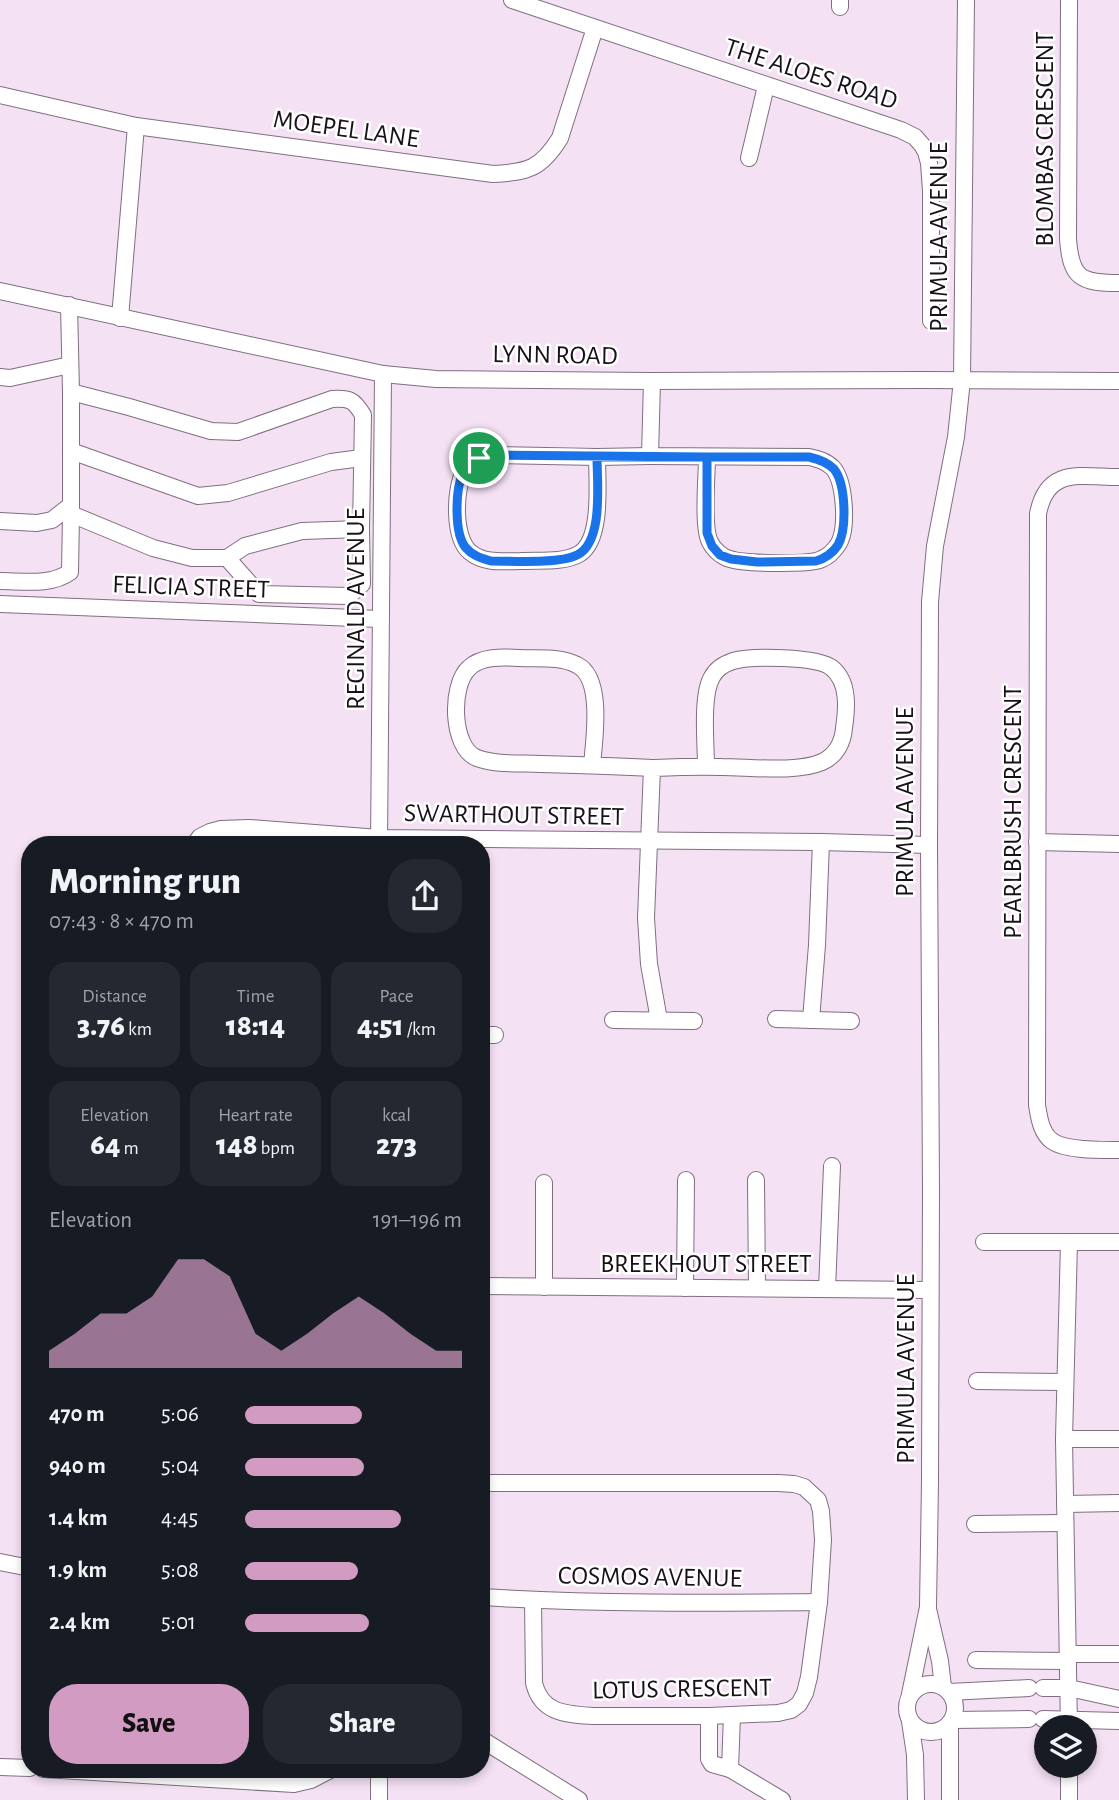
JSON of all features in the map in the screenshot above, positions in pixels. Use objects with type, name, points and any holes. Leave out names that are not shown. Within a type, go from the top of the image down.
[{"type":"street","name":"THE ALOES ROAD","points":[[512,0],[901,130],[915,137],[926,152],[929,163],[932,321]]},
{"type":"street","name":"PRIMULA AVENUE","points":[[946,1690],[928,1607],[930,602],[935,546],[956,437],[962,380],[965,0]]},
{"type":"street","name":"BLOMBAS CRESCENT","points":[[1069,0],[1070,260],[1080,276],[1093,282],[1119,283]]},
{"type":"street","name":"MOEPEL LANE","points":[[0,95],[136,126],[493,174],[520,171],[541,162],[551,153],[559,138],[595,28]]},
{"type":"street","points":[[749,158],[766,86]]},
{"type":"street","points":[[120,318],[136,126]]},
{"type":"street","name":"LYNN ROAD","points":[[0,291],[383,374],[436,379],[1119,381]]},
{"type":"street","points":[[0,580],[46,581],[69,572],[69,305]]},
{"type":"street","points":[[0,377],[10,378],[70,365]]},
{"type":"street","name":"REGINALD AVENUE","points":[[379,836],[383,374]]},
{"type":"street","points":[[650,456],[652,381]]},
{"type":"street","points":[[71,392],[211,431],[237,432],[332,399],[344,398],[357,405],[363,415],[362,584],[349,597],[259,594],[227,558]]},
{"type":"street","points":[[71,451],[198,496],[228,493],[331,462],[361,458]]},
{"type":"street","points":[[597,457],[595,525],[587,546],[577,555],[557,560],[491,561],[474,554],[464,546],[458,528],[459,487],[465,470],[471,463],[492,455],[809,457],[822,460],[836,472],[842,492],[844,525],[839,543],[828,555],[816,561],[757,562],[720,555],[712,546],[707,533],[707,457]]},
{"type":"street","name":"PEARLBRUSH CRESCENT","points":[[1119,477],[1074,477],[1058,480],[1049,486],[1040,500],[1037,842],[1039,1119],[1043,1130],[1052,1141],[1084,1149],[1119,1150]]},
{"type":"street","points":[[0,521],[37,523],[52,520],[71,509]]},
{"type":"street","points":[[71,509],[153,548],[192,558],[227,558],[245,546],[302,531],[361,529]]},
{"type":"street","name":"FELICIA STREET","points":[[0,604],[380,619]]},
{"type":"street","points":[[592,765],[594,693],[586,672],[579,665],[563,660],[511,657],[486,659],[474,663],[466,670],[458,689],[458,732],[463,746],[474,757],[510,763],[653,768],[794,768],[825,761],[840,745],[844,732],[846,697],[840,677],[824,663],[813,661],[764,658],[744,659],[723,665],[716,671],[707,687],[706,766]]},
{"type":"street","points":[[649,841],[653,768]]},
{"type":"street","name":"SWARTHOUT STREET","points":[[202,836],[221,829],[249,828],[323,836]]},
{"type":"street","name":"SWARTHOUT STREET","points":[[649,841],[647,942],[659,1020]]},
{"type":"street","name":"SWARTHOUT STREET","points":[[490,842],[821,842],[929,845]]},
{"type":"street","points":[[811,1020],[821,842]]},
{"type":"street","points":[[1037,842],[1119,844]]},
{"type":"street","points":[[614,1020],[694,1021]]},
{"type":"street","points":[[776,1020],[851,1021]]},
{"type":"street","points":[[827,1289],[832,1166]]},
{"type":"street","points":[[685,1288],[686,1180]]},
{"type":"street","points":[[756,1180],[757,1288]]},
{"type":"street","points":[[544,1183],[544,1287]]},
{"type":"street","points":[[984,1242],[1119,1242]]},
{"type":"street","points":[[1069,1242],[1064,1439],[1069,1715]]},
{"type":"street","name":"BREEKHOUT STREET","points":[[490,1286],[930,1290]]},
{"type":"street","points":[[977,1381],[1065,1382]]},
{"type":"street","points":[[1064,1439],[1119,1439]]},
{"type":"street","name":"LOTUS CRESCENT","points":[[490,1483],[778,1483],[804,1487],[818,1500],[823,1540],[819,1602],[805,1693],[799,1704],[791,1710],[709,1716],[592,1716],[572,1715],[550,1708],[537,1695],[534,1683],[533,1600]]},
{"type":"street","points":[[1065,1504],[1119,1503]]},
{"type":"street","points":[[975,1524],[1065,1523]]},
{"type":"street","points":[[0,1562],[21,1566]]},
{"type":"street","name":"COSMOS AVENUE","points":[[490,1598],[726,1603],[819,1602]]},
{"type":"street","name":"PRIMULA AVENUE","points":[[910,1694],[928,1607]]},
{"type":"street","points":[[976,1660],[1119,1654]]},
{"type":"street","points":[[916,1800],[915,1755],[906,1708],[910,1694],[922,1685],[936,1684],[946,1690],[955,1706],[951,1722],[950,1800]]},
{"type":"street","points":[[946,1690],[1069,1688],[1119,1699]]},
{"type":"street","points":[[730,1769],[732,1715]]},
{"type":"street","points":[[709,1716],[709,1759],[712,1764],[730,1769],[782,1800]]},
{"type":"street","points":[[909,1721],[929,1733],[944,1729],[951,1722],[1034,1719]]},
{"type":"street","points":[[1097,1722],[1119,1721]]},
{"type":"street","points":[[490,1746],[579,1800]]},
{"type":"street","points":[[0,1767],[21,1768]]},
{"type":"street","points":[[194,1778],[294,1784],[315,1778]]},
{"type":"street","points":[[379,1778],[379,1800]]},
{"type":"street","points":[[1069,1778],[1069,1800]]},
{"type":"route","points":[[479,458],[471,463],[461,478],[458,528],[461,540],[469,551],[491,561],[557,560],[584,551],[592,537],[597,511],[597,457],[650,456],[809,457],[822,460],[836,472],[842,492],[844,525],[835,550],[816,561],[757,562],[731,559],[720,555],[709,541],[707,533],[707,457],[597,457],[492,455],[479,458]]}]
